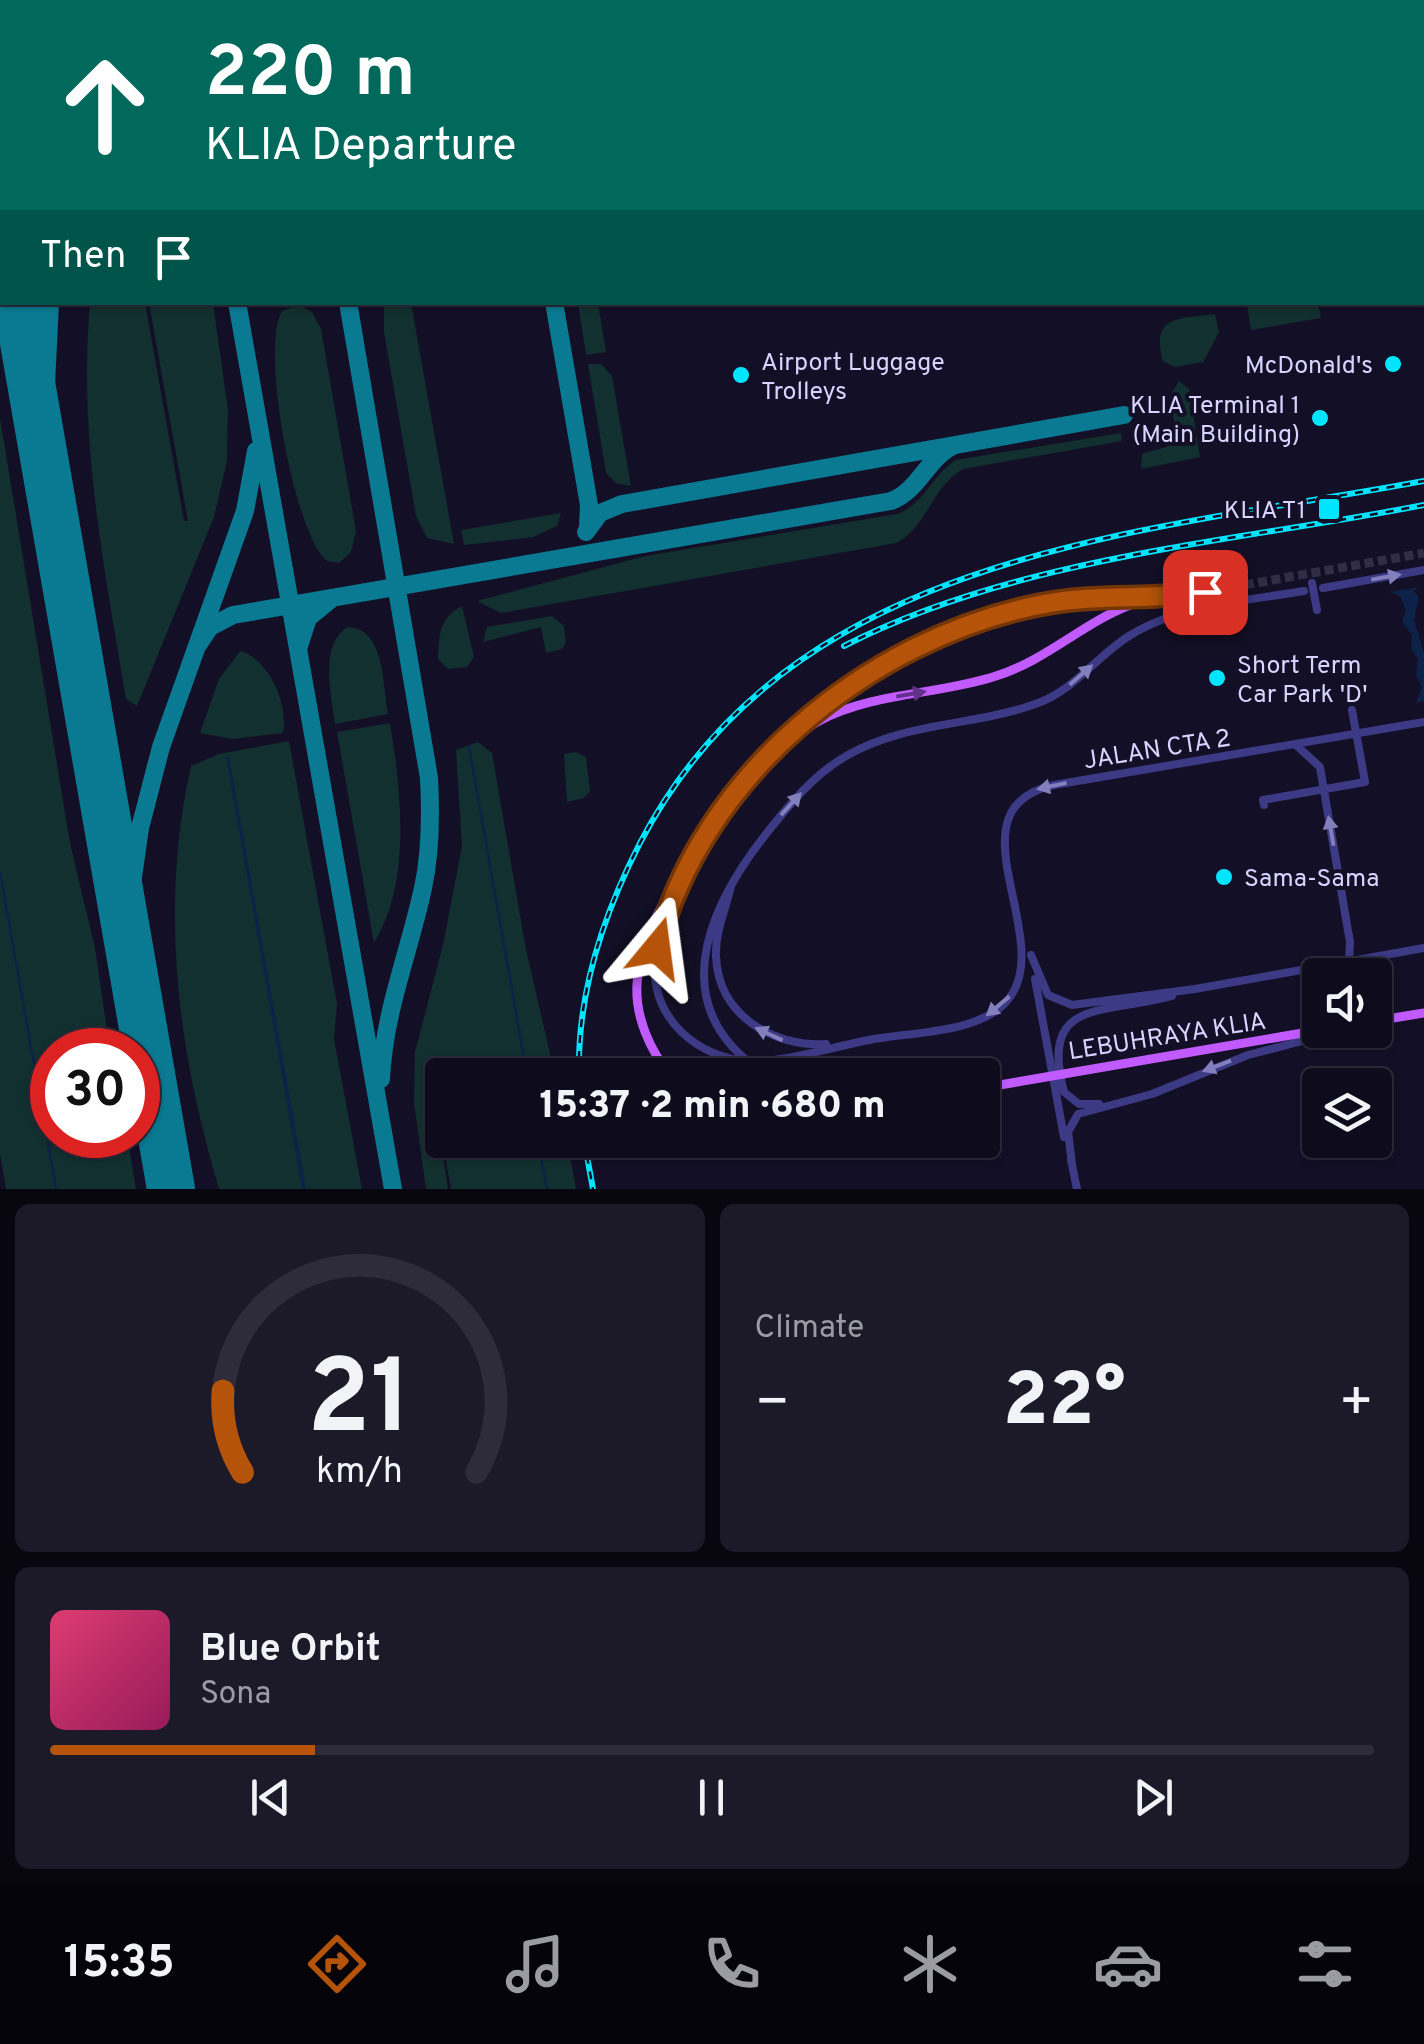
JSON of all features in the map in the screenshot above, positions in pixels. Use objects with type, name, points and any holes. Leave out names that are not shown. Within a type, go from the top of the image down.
[{"type":"main road","points":[[660,1058],[648,1039],[637,988],[648,936],[708,830],[771,757],[805,718],[874,670],[958,630],[1034,606],[1098,596],[1146,599],[1205,594],[1132,604],[999,676],[849,709],[818,722],[771,757]]},
{"type":"main road","points":[[1392,1018],[1424,1013]]},
{"type":"main road","name":"LEBUHRAYA KLIA","points":[[1000,1083],[1302,1033]]},
{"type":"street","points":[[1323,588],[1424,570]]},
{"type":"street","points":[[1312,583],[1317,610]]},
{"type":"street","points":[[745,1058],[725,1033],[706,986],[706,939],[720,899],[732,881],[806,789],[862,748],[1043,702],[1130,635],[1170,616],[1304,591]]},
{"type":"street","points":[[1264,805],[1263,800],[1365,782],[1352,710]]},
{"type":"street","name":"JALAN CTA 2","points":[[1016,918],[1004,834],[1016,805],[1035,790],[1424,722]]},
{"type":"street","points":[[1294,744],[1306,750],[1320,767],[1350,942],[1349,958]]},
{"type":"street","points":[[732,881],[716,958],[726,993],[742,1016],[766,1034],[789,1042],[864,1040]]},
{"type":"street","points":[[674,886],[657,948],[654,977],[662,1005],[680,1032],[723,1057],[774,1059],[966,1023],[1001,1007],[1021,974],[1016,918]]},
{"type":"street","points":[[1016,918],[1044,989],[1066,1004],[1194,990]]},
{"type":"street","points":[[1370,958],[1424,948]]},
{"type":"street","points":[[1032,955],[1077,1189]]},
{"type":"street","points":[[1053,1063],[1057,1040],[1073,1019],[1194,990],[1302,970]]},
{"type":"street","points":[[1072,1164],[1068,1132],[1074,1118],[1152,1094],[1248,1054],[1302,1040]]},
{"type":"street","points":[[1058,1089],[1078,1104],[1118,1102]]},
{"type":"green space","points":[[90,305],[145,305],[184,521],[188,521],[149,305],[213,305],[228,410],[227,461],[214,517],[137,706],[126,699],[95,502],[87,353]]},
{"type":"green space","points":[[299,305],[312,312],[321,329],[356,531],[351,552],[339,563],[327,561],[315,544],[292,480],[284,440],[275,362],[276,331],[282,311]]},
{"type":"green space","points":[[384,305],[411,305],[454,544],[427,538],[416,516],[384,332]]},
{"type":"green space","points":[[578,305],[598,305],[606,352],[586,355]]},
{"type":"green space","points":[[1247,305],[1318,305],[1321,318],[1251,330]]},
{"type":"green space","points":[[1215,314],[1219,332],[1203,362],[1175,367],[1163,361],[1160,346],[1164,327],[1179,319]]},
{"type":"green space","points":[[588,364],[601,364],[612,376],[631,486],[616,483],[606,473]]},
{"type":"green space","points":[[1179,381],[1189,389],[1200,457],[1141,469],[1142,454],[1166,447],[1176,430],[1169,398]]},
{"type":"green space","points":[[0,418],[70,843],[95,948],[107,1028],[30,1028],[30,1158],[131,1158],[136,1189],[6,1189],[0,1154]]},
{"type":"green space","points":[[1121,433],[1122,441],[963,469],[952,476],[915,528],[896,543],[501,613],[477,601],[645,556],[897,514],[915,503],[956,460]]},
{"type":"green space","points":[[561,513],[557,526],[533,537],[464,545],[461,530]]},
{"type":"green space","points":[[462,606],[474,657],[467,667],[448,669],[438,659],[440,635],[449,616]]},
{"type":"green space","points":[[552,616],[564,626],[566,642],[562,649],[546,653],[541,627],[483,642],[487,627]]},
{"type":"green space","points":[[348,627],[360,630],[376,648],[388,714],[335,724],[330,657],[339,635]]},
{"type":"green space","points":[[240,651],[260,663],[275,684],[283,710],[283,733],[232,739],[200,733],[219,679]]},
{"type":"green space","points":[[390,723],[400,806],[399,864],[386,918],[374,943],[337,732]]},
{"type":"green space","points":[[289,741],[337,1004],[334,1039],[362,1189],[219,1189],[184,1032],[175,926],[176,872],[191,766],[219,754]]},
{"type":"green space","points":[[478,742],[492,753],[526,950],[551,1058],[425,1058],[425,1158],[443,1158],[448,1189],[426,1189],[414,1103],[415,1052],[443,945],[462,846],[456,750]]},
{"type":"green space","points":[[576,752],[586,757],[590,791],[584,798],[567,802],[564,754]]},
{"type":"green space","points":[[445,1158],[570,1158],[576,1189],[451,1189]]},
{"type":"water","points":[[1420,587],[1413,591],[1419,597],[1414,620],[1424,653],[1424,701],[1416,703],[1422,687],[1416,675],[1418,659],[1411,649],[1412,635],[1402,622],[1406,610],[1400,596],[1390,592]]},
{"type":"water","points":[[229,756],[306,1189],[302,1189],[226,757]]},
{"type":"waterway","points":[[469,747],[524,1058]]},
{"type":"waterway","points":[[0,872],[56,1189]]},
{"type":"waterway","points":[[541,1158],[547,1189]]},
{"type":"taxiway","points":[[43,447],[50,305]]},
{"type":"taxiway","points":[[238,305],[393,1189]]},
{"type":"taxiway","points":[[349,305],[430,792],[426,874],[392,1006],[381,1079]]},
{"type":"taxiway","points":[[555,305],[589,505],[588,527]]},
{"type":"taxiway","points":[[586,532],[600,513],[622,504],[1124,415]]},
{"type":"taxiway","points":[[198,645],[210,627],[233,615],[891,501],[955,445]]},
{"type":"taxiway","points":[[135,974],[131,891],[140,828],[161,747],[245,511],[256,451]]},
{"type":"taxiway","points":[[299,646],[308,618],[330,600]]},
{"type":"taxiway","points":[[167,1164],[175,1189]]},
{"type":"runway","points":[[18,305],[171,1189]]},
{"type":"tunnel","points":[[1205,592],[1424,553]]},
{"type":"railway","points":[[580,1058],[582,1014],[595,955],[640,843],[706,746],[786,671],[879,614],[981,572],[1090,542],[1424,481]]},
{"type":"railway","points":[[844,646],[911,616],[1054,572],[1424,505]]},
{"type":"railway","points":[[587,1158],[593,1189]]},
{"type":"place","name":"McDonald's","points":[[1393,364]]},
{"type":"place","name":"Airport Luggage Trolleys","points":[[741,375]]},
{"type":"place","name":"KLIA Terminal 1 (Main Building)","points":[[1320,418]]},
{"type":"place","name":"KLIA T1","points":[[1329,509]]},
{"type":"place","name":"Short Term Car Park 'D'","points":[[1217,678]]},
{"type":"place","name":"Sama-Sama","points":[[1224,877]]},
{"type":"route","points":[[657,948],[674,886],[708,830],[805,718],[850,685],[937,640],[1034,606],[1098,596],[1146,599],[1205,592]]}]
